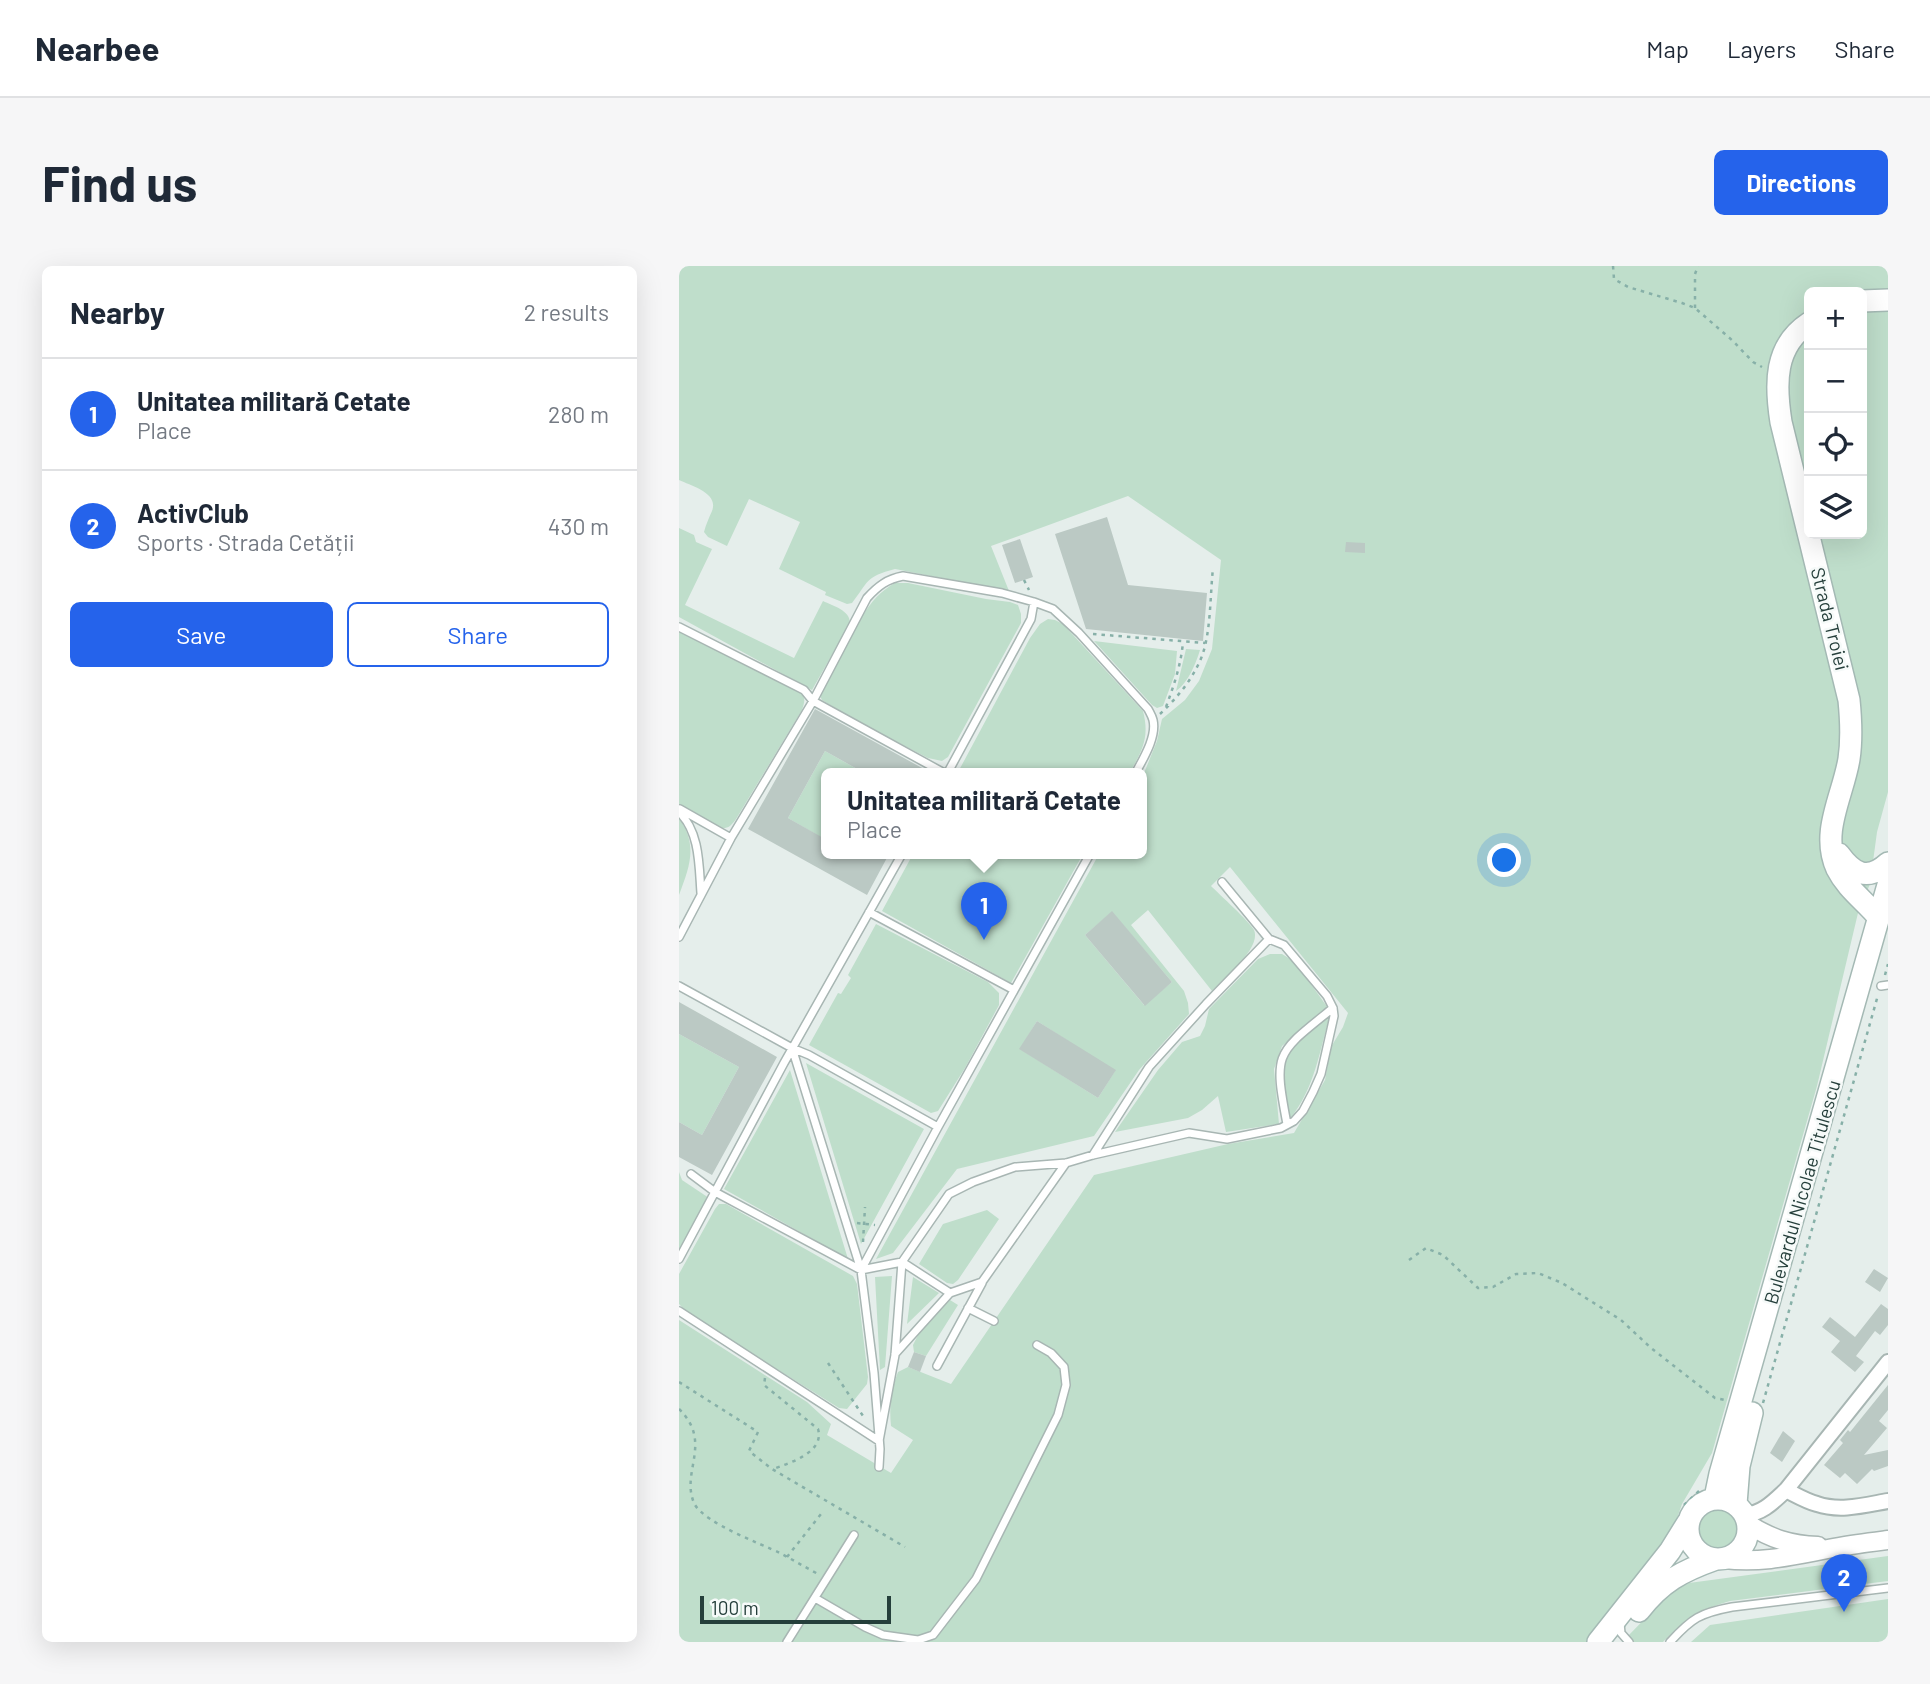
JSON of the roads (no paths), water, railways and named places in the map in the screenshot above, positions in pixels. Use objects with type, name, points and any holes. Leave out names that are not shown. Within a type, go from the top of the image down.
[{"type":"main road","points":[[1867,301],[1888,300]]},
{"type":"main road","name":"Strada Troiei","points":[[1804,327],[1790,338],[1783,355],[1777,376],[1777,399],[1849,700],[1850,757],[1833,814],[1831,843]]},
{"type":"main road","points":[[1831,843],[1851,869],[1861,874],[1877,872],[1888,863]]},
{"type":"main road","points":[[1831,843],[1837,868],[1851,890],[1879,918]]},
{"type":"main road","name":"Bulevardul Nicolae Titulescu","points":[[1736,1510],[1720,1474],[1888,885]]},
{"type":"main road","name":"Bulevardul Nicolae Titulescu","points":[[1736,1510],[1739,1466],[1753,1412],[1888,939]]},
{"type":"main road","points":[[1598,1642],[1670,1551],[1696,1508],[1704,1502],[1736,1510],[1747,1540],[1743,1546],[1731,1556],[1680,1574],[1660,1587],[1621,1639]]},
{"type":"main road","points":[[1688,1522],[1691,1544],[1702,1555],[1720,1559]]},
{"type":"street","points":[[1736,1510],[1758,1513],[1786,1490],[1888,1362]]},
{"type":"street","points":[[1786,1490],[1817,1504],[1832,1507],[1849,1508],[1888,1501]]},
{"type":"street","points":[[1736,1510],[1775,1540],[1839,1547]]},
{"type":"street","points":[[1720,1559],[1742,1561],[1781,1558],[1888,1540]]},
{"type":"lane","points":[[679,937],[731,838],[813,701],[867,598],[889,579],[903,576],[1002,593],[1053,609],[1080,633],[1148,709],[1153,721],[1152,735],[1138,768]]},
{"type":"lane","points":[[949,768],[1031,619],[1034,602]]},
{"type":"lane","points":[[679,627],[804,690],[813,701],[935,768]]},
{"type":"lane","points":[[679,810],[731,838]]},
{"type":"lane","points":[[679,810],[695,839],[701,895]]},
{"type":"lane","points":[[679,1259],[792,1048],[899,859]]},
{"type":"lane","points":[[861,1270],[1087,859]]},
{"type":"lane","points":[[879,1441],[895,1355],[902,1262],[949,1194],[1015,1167],[1066,1163],[1189,1133],[1227,1139],[1281,1128],[1294,1121],[1303,1111],[1321,1074],[1334,1016],[1333,1009],[1327,996],[1284,945],[1269,939],[1222,882]]},
{"type":"lane","points":[[869,912],[1014,990]]},
{"type":"lane","points":[[1093,1155],[1149,1067],[1269,939]]},
{"type":"lane","points":[[679,986],[938,1128]]},
{"type":"lane","points":[[1287,1124],[1280,1085],[1281,1060],[1295,1039],[1333,1009]]},
{"type":"lane","points":[[792,1048],[861,1270],[874,1373],[879,1467]]},
{"type":"lane","points":[[937,1366],[982,1282],[1066,1163]]},
{"type":"lane","points":[[691,1174],[715,1192],[861,1270],[902,1262],[950,1293]]},
{"type":"lane","points":[[895,1355],[950,1293],[982,1282]]},
{"type":"lane","points":[[968,1308],[994,1321]]},
{"type":"lane","points":[[679,1311],[879,1441]]},
{"type":"lane","points":[[815,1598],[883,1635],[918,1640],[933,1634],[976,1580],[1058,1415],[1066,1385],[1065,1367],[1051,1353],[1037,1345]]},
{"type":"lane","points":[[787,1642],[854,1535]]},
{"type":"lane","points":[[1621,1639],[1619,1626],[1623,1616],[1652,1581],[1658,1565]]},
{"type":"lane","points":[[1669,1642],[1696,1617],[1710,1611],[1888,1588]]},
{"type":"lane","points":[[875,1642],[883,1635]]},
{"type":"place","name":"Unitatea militară Cetate","points":[[984,940]]},
{"type":"place","name":"ActivClub","points":[[1844,1612]]}]
